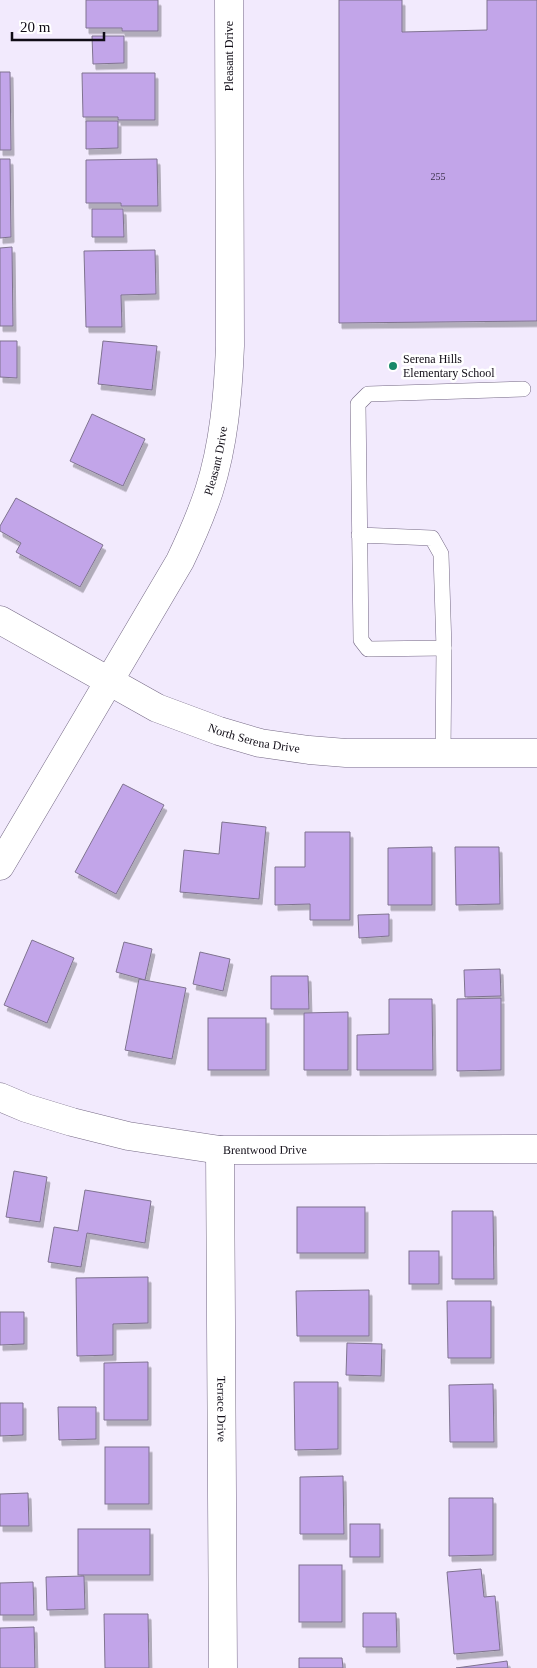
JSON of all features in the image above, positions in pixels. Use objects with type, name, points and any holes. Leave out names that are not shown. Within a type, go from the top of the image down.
[{"type":"street","name":"Pleasant Drive","points":[[0,866],[180,561],[210,489],[223,430],[230,346],[229,0]]},
{"type":"street","name":"North Serena Drive","points":[[0,620],[156,708],[219,732],[260,743],[336,752],[537,753]]},
{"type":"street","name":"Brentwood Drive","points":[[0,1097],[26,1108],[128,1136],[220,1150],[537,1149]]},
{"type":"street","name":"Terrace Drive","points":[[220,1150],[223,1668]]},
{"type":"lane","points":[[444,648],[368,649],[361,640],[358,404],[368,394],[523,389]]},
{"type":"lane","points":[[359,535],[432,538],[441,554],[444,648],[443,754]]},
{"type":"building","points":[[86,0],[158,0],[158,31],[86,28]]},
{"type":"building","name":"Serena Hills Elementary School","points":[[339,0],[402,0],[402,32],[487,30],[487,0],[537,0],[537,321],[339,323]]},
{"type":"building","points":[[92,36],[124,36],[124,63],[93,64]]},
{"type":"building","points":[[0,72],[10,72],[11,150],[0,150]]},
{"type":"building","points":[[82,73],[155,73],[155,120],[118,120],[118,117],[83,117]]},
{"type":"building","points":[[86,121],[118,121],[118,148],[86,149]]},
{"type":"building","points":[[0,159],[10,159],[11,237],[0,238]]},
{"type":"building","points":[[157,159],[158,206],[121,206],[121,203],[86,203],[86,160]]},
{"type":"building","points":[[92,209],[123,209],[124,237],[92,237]]},
{"type":"building","points":[[12,247],[13,326],[0,326],[0,248]]},
{"type":"building","points":[[155,250],[156,294],[121,295],[122,327],[86,327],[84,251]]},
{"type":"building","points":[[0,341],[17,341],[17,378],[0,377]]},
{"type":"building","points":[[103,341],[157,346],[152,390],[98,384]]},
{"type":"building","points":[[92,414],[145,439],[123,486],[70,461]]},
{"type":"building","points":[[16,498],[103,545],[80,587],[16,552],[21,543],[0,531],[0,526]]},
{"type":"building","points":[[123,784],[164,805],[116,894],[75,872]]},
{"type":"building","points":[[222,822],[266,827],[259,899],[180,892],[184,850],[219,854]]},
{"type":"building","points":[[305,832],[350,832],[350,920],[310,920],[310,904],[275,905],[275,867],[305,867]]},
{"type":"building","points":[[432,847],[432,905],[388,905],[388,848]]},
{"type":"building","points":[[455,847],[499,847],[500,904],[456,905]]},
{"type":"building","points":[[389,914],[389,936],[359,938],[358,915]]},
{"type":"building","points":[[32,940],[74,958],[47,1023],[4,1005]]},
{"type":"building","points":[[124,942],[152,949],[145,980],[116,972]]},
{"type":"building","points":[[200,952],[230,959],[223,991],[193,984]]},
{"type":"building","points":[[500,969],[501,996],[465,997],[464,970]]},
{"type":"building","points":[[271,976],[308,976],[309,1009],[271,1009]]},
{"type":"building","points":[[139,979],[186,988],[172,1059],[125,1050]]},
{"type":"building","points":[[501,998],[501,1070],[457,1071],[457,999]]},
{"type":"building","points":[[389,999],[432,999],[433,1070],[357,1070],[357,1035],[389,1034]]},
{"type":"building","points":[[348,1012],[348,1070],[304,1070],[304,1013]]},
{"type":"building","points":[[208,1018],[266,1018],[266,1070],[208,1070]]},
{"type":"building","points":[[14,1171],[47,1177],[40,1222],[6,1217]]},
{"type":"building","points":[[85,1190],[151,1201],[145,1243],[87,1233],[81,1267],[48,1262],[54,1227],[78,1231]]},
{"type":"building","points":[[297,1207],[365,1207],[365,1253],[297,1253]]},
{"type":"building","points":[[452,1211],[493,1211],[494,1279],[452,1279]]},
{"type":"building","points":[[409,1251],[439,1251],[439,1284],[409,1284]]},
{"type":"building","points":[[148,1277],[148,1323],[113,1324],[113,1355],[77,1356],[76,1278]]},
{"type":"building","points":[[369,1290],[369,1336],[297,1336],[296,1291]]},
{"type":"building","points":[[447,1301],[491,1301],[491,1358],[448,1358]]},
{"type":"building","points":[[0,1312],[24,1312],[24,1344],[0,1345]]},
{"type":"building","points":[[347,1343],[382,1344],[381,1376],[346,1375]]},
{"type":"building","points":[[148,1362],[148,1420],[104,1420],[104,1363]]},
{"type":"building","points":[[294,1382],[338,1382],[338,1449],[295,1450]]},
{"type":"building","points":[[493,1384],[494,1442],[450,1442],[449,1385]]},
{"type":"building","points":[[0,1403],[23,1403],[23,1435],[0,1436]]},
{"type":"building","points":[[58,1407],[96,1407],[96,1439],[59,1440]]},
{"type":"building","points":[[105,1447],[149,1447],[149,1504],[105,1504]]},
{"type":"building","points":[[343,1476],[344,1534],[300,1534],[300,1477]]},
{"type":"building","points":[[28,1493],[29,1526],[0,1526],[0,1494]]},
{"type":"building","points":[[449,1498],[493,1498],[493,1555],[449,1556]]},
{"type":"building","points":[[350,1524],[380,1524],[380,1557],[350,1557]]},
{"type":"building","points":[[78,1529],[150,1529],[150,1575],[78,1575]]},
{"type":"building","points":[[299,1565],[342,1565],[342,1622],[299,1622]]},
{"type":"building","points":[[481,1569],[484,1597],[495,1596],[500,1650],[454,1654],[447,1572]]},
{"type":"building","points":[[84,1576],[85,1609],[47,1610],[46,1577]]},
{"type":"building","points":[[33,1582],[34,1615],[0,1615],[0,1583]]},
{"type":"building","points":[[363,1613],[396,1613],[397,1647],[363,1647]]},
{"type":"building","points":[[104,1614],[148,1614],[149,1668],[105,1668]]},
{"type":"building","points":[[34,1627],[35,1668],[0,1668],[0,1628]]},
{"type":"building","points":[[299,1658],[342,1658],[343,1668],[299,1668]]},
{"type":"building","points":[[507,1661],[508,1668],[456,1668]]},
{"type":"place","name":"Serena Hills Elementary School","points":[[393,366]]}]
